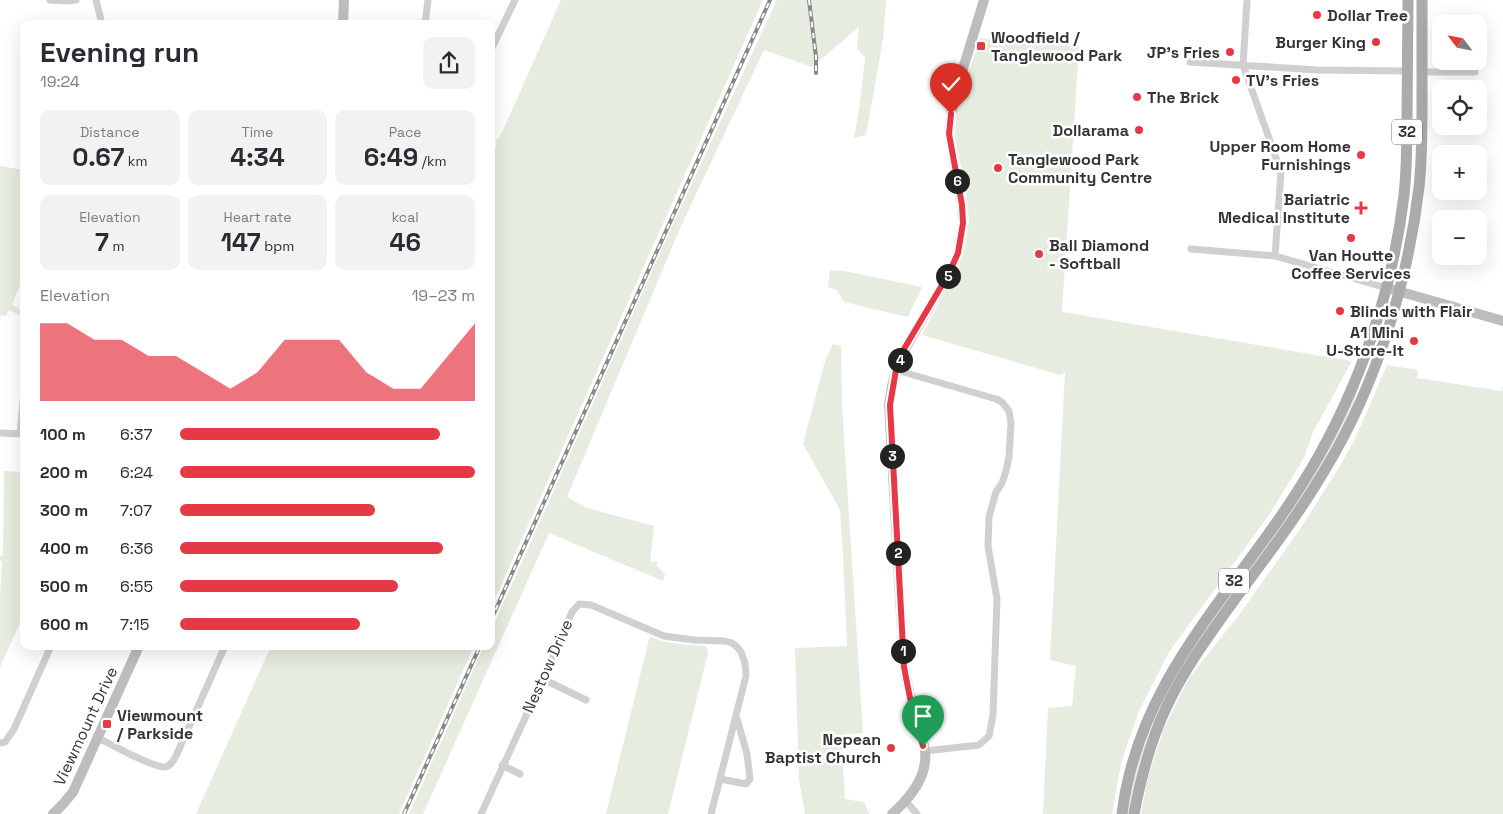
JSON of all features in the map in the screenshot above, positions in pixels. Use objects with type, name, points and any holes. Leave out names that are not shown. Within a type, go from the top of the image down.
[{"type":"main road","name":"32","points":[[1122,814],[1132,765],[1141,737],[1174,666],[1290,504],[1311,470],[1350,395],[1365,356],[1387,288],[1404,192],[1408,0]]},
{"type":"main road","name":"32","points":[[1134,814],[1141,778],[1151,745],[1166,707],[1185,671],[1302,507],[1328,465],[1354,415],[1385,340],[1399,291],[1419,186],[1422,146],[1422,0]]},
{"type":"main road","points":[[1408,71],[1422,72]]},
{"type":"street","points":[[50,0],[68,2],[76,0]]},
{"type":"street","points":[[96,0],[101,20]]},
{"type":"street","points":[[343,20],[344,0]]},
{"type":"street","points":[[426,20],[428,0]]},
{"type":"street","points":[[495,41],[514,0]]},
{"type":"street","points":[[892,814],[916,788],[925,764],[925,751],[910,698],[904,667],[890,405],[896,370],[904,349],[944,283],[958,253],[963,223],[962,205],[949,134],[951,114],[957,86],[984,0]]},
{"type":"street","points":[[1246,0],[1243,65],[1281,172],[1274,256]]},
{"type":"street","points":[[1190,62],[1318,70],[1408,71]]},
{"type":"street","points":[[1422,72],[1475,72]]},
{"type":"street","points":[[1191,249],[1274,256],[1503,321]]},
{"type":"street","points":[[896,370],[996,399],[1002,402],[1008,411],[1011,423],[1009,457],[1006,471],[1002,483],[996,492],[989,517],[988,546],[997,599],[992,715],[988,736],[979,745],[925,751]]},
{"type":"street","points":[[0,433],[20,434]]},
{"type":"street","name":"Nestow Drive","points":[[481,814],[575,607],[579,604],[591,605],[664,636],[694,640],[725,641],[738,647],[745,663],[746,676],[712,814]]},
{"type":"street","points":[[0,743],[5,742],[14,729],[49,650]]},
{"type":"street","name":"Viewmount Drive","points":[[53,814],[73,792],[137,650]]},
{"type":"street","points":[[98,738],[153,764],[170,766],[223,650]]},
{"type":"street","points":[[543,679],[586,700]]},
{"type":"street","points":[[720,779],[746,784],[750,779],[747,754],[736,718]]},
{"type":"street","points":[[502,765],[520,774]]},
{"type":"street","points":[[906,801],[917,814]]},
{"type":"shaded area","points":[[561,0],[763,0],[495,599],[495,148],[496,140],[500,137]]},
{"type":"shaded area","points":[[777,0],[886,0],[883,39],[866,135],[854,138],[865,57],[857,49],[859,27],[812,67],[764,50],[681,226],[567,497],[587,508],[654,526],[650,562],[657,561],[657,566],[665,574],[663,581],[549,533],[423,814],[409,814],[482,650],[495,650],[495,622],[673,224]]},
{"type":"shaded area","points":[[980,38],[1079,46],[1062,312],[1352,361],[1313,432],[1304,458],[1269,515],[1169,652],[1139,711],[1121,763],[1112,814],[1043,814],[1048,708],[1072,706],[1076,666],[1050,660],[1065,372],[1060,375],[922,335],[956,272],[965,249],[969,221],[966,190],[955,137],[957,107]]},
{"type":"shaded area","points":[[0,166],[20,169],[20,286],[12,305],[20,309],[20,315],[9,310],[6,316],[1,315],[0,319]]},
{"type":"shaded area","points":[[830,270],[844,271],[922,287],[908,317],[844,302],[837,290],[828,287]]},
{"type":"shaded area","points":[[833,344],[841,346],[842,406],[863,733],[841,735],[845,799],[864,802],[870,814],[805,814],[799,779],[795,648],[847,646],[840,510],[803,444],[825,361]]},
{"type":"shaded area","points":[[1387,365],[1418,370],[1417,378],[1502,391],[1503,385],[1503,814],[1141,814],[1148,777],[1164,728],[1189,678],[1239,615],[1298,532],[1337,471],[1355,439]]},
{"type":"shaded area","points":[[1357,386],[1359,387],[1350,413],[1314,480],[1183,666],[1130,814],[1126,814],[1132,777],[1163,694]]},
{"type":"shaded area","points":[[4,471],[20,472],[20,623],[0,667],[2,561],[0,561],[0,556],[3,556]]},
{"type":"shaded area","points":[[651,637],[671,643],[706,646],[708,653],[668,814],[606,814],[649,639]]},
{"type":"shaded area","points":[[269,650],[472,650],[399,814],[196,814]]},
{"type":"railway","points":[[495,611],[770,0]]},
{"type":"railway","points":[[809,0],[816,57],[816,73]]},
{"type":"railway","points":[[404,814],[478,650]]},
{"type":"place","name":"Dollar Tree","points":[[1317,15]]},
{"type":"place","name":"Burger King","points":[[1376,42]]},
{"type":"place","name":"Woodfield / Tanglewood Park","points":[[981,46]]},
{"type":"place","name":"JP's Fries","points":[[1230,52]]},
{"type":"place","name":"TV's Fries","points":[[1236,80]]},
{"type":"place","name":"The Brick","points":[[1137,97]]},
{"type":"place","name":"Dollarama","points":[[1139,130]]},
{"type":"place","name":"Upper Room Home Furnishings","points":[[1361,155]]},
{"type":"place","name":"Tanglewood Park Community Centre","points":[[998,168]]},
{"type":"place","name":"Bariatric Medical Institute","points":[[1361,208]]},
{"type":"place","name":"Van Houtte Coffee Services","points":[[1351,238]]},
{"type":"place","name":"Ball Diamond - Softball","points":[[1039,254]]},
{"type":"place","name":"Blinds with Flair","points":[[1340,311]]},
{"type":"place","name":"A1 Mini U-Store-It","points":[[1414,341]]},
{"type":"place","name":"Viewmount / Parkside","points":[[107,724]]},
{"type":"place","name":"Nepean Baptist Church","points":[[891,748]]},
{"type":"route","points":[[923,746],[904,667],[890,405],[892,386],[904,349],[948,275],[958,253],[963,223],[962,205],[949,134],[951,114]]}]
